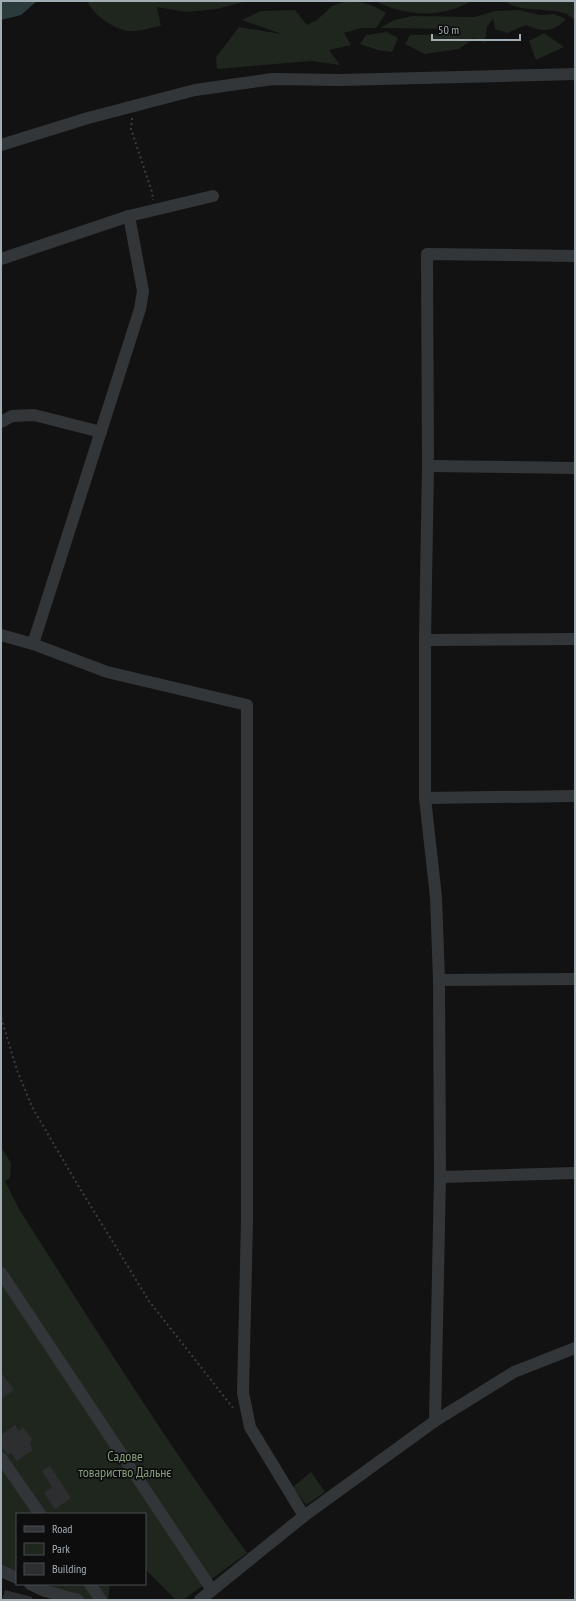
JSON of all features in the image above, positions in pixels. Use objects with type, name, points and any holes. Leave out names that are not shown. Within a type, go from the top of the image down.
[{"type":"street","points":[[1,146],[88,118],[195,90],[273,79],[349,79],[575,74]]},
{"type":"street","points":[[1,259],[130,216],[213,196]]},
{"type":"street","points":[[34,644],[140,308],[143,291],[130,216]]},
{"type":"street","points":[[435,1421],[440,1178],[439,980],[436,897],[426,798],[425,640],[428,466],[427,254],[575,256]]},
{"type":"street","points":[[1,422],[12,416],[34,415],[101,432]]},
{"type":"street","points":[[428,466],[575,468]]},
{"type":"street","points":[[1,635],[34,644],[107,672],[247,705],[247,1221],[243,1393],[250,1427],[304,1516]]},
{"type":"street","points":[[425,640],[575,639]]},
{"type":"street","points":[[426,798],[575,796]]},
{"type":"street","points":[[439,980],[575,979]]},
{"type":"street","points":[[440,1178],[575,1173]]},
{"type":"street","points":[[1,1273],[212,1590]]},
{"type":"street","points":[[200,1600],[304,1516],[435,1421],[514,1372],[575,1348]]},
{"type":"street","points":[[1,1458],[39,1513]]},
{"type":"street","points":[[1,1571],[16,1578]]},
{"type":"street","points":[[32,1585],[45,1591],[78,1600]]},
{"type":"street","points":[[91,1585],[101,1600]]},
{"type":"path","points":[[133,106],[130,129],[152,192],[153,211]]},
{"type":"path","points":[[1,1018],[17,1070],[32,1107],[76,1182],[149,1301],[236,1412]]},
{"type":"green space","points":[[87,1],[247,1],[217,9],[186,12],[157,7],[161,26],[134,31],[124,30],[111,25],[94,11]]},
{"type":"green space","points":[[346,1],[367,4],[386,13],[376,28],[361,28],[344,33],[351,45],[329,50],[340,65],[311,61],[217,69],[216,57],[239,27],[282,34],[242,20],[261,11],[295,10],[307,25],[317,20],[332,6]]},
{"type":"green space","points":[[375,1],[471,1],[448,11],[423,13],[398,10]]},
{"type":"green space","points":[[506,1],[575,1],[575,20],[564,13],[517,7]]},
{"type":"green space","points":[[519,10],[540,15],[554,14],[566,19],[552,29],[542,30],[526,25],[507,33],[495,29],[493,18],[487,27],[485,43],[474,38],[459,49],[425,54],[405,44],[410,35],[461,34],[460,29],[380,28],[394,20],[413,16],[475,17],[495,11]]},
{"type":"green space","points":[[387,32],[398,38],[392,52],[378,50],[360,44],[366,35]]},
{"type":"green space","points":[[544,33],[564,47],[536,60],[529,41]]},
{"type":"green space","name":"Садове товариство Дальнє","points":[[1,1147],[11,1163],[10,1178],[5,1181],[19,1209],[102,1340],[159,1426],[247,1553],[183,1600],[176,1600],[146,1570],[146,1513],[16,1513],[16,1578],[1,1571]]},
{"type":"green space","points":[[311,1472],[325,1492],[306,1505],[293,1487]]},
{"type":"green space","points":[[33,1585],[110,1585],[108,1600],[78,1600]]},
{"type":"shaded area","points":[[1,1],[37,1],[21,15],[1,20]]},
{"type":"building","points":[[1,1372],[14,1390],[1,1399]]},
{"type":"building","points":[[15,1425],[19,1431],[23,1427],[32,1439],[30,1442],[32,1450],[17,1461],[11,1453],[8,1455],[1,1447],[1,1435]]},
{"type":"building","points":[[50,1466],[71,1498],[55,1509],[44,1493],[52,1487],[42,1471]]},
{"type":"building","points":[[5,1590],[32,1597],[32,1600],[2,1600]]}]
